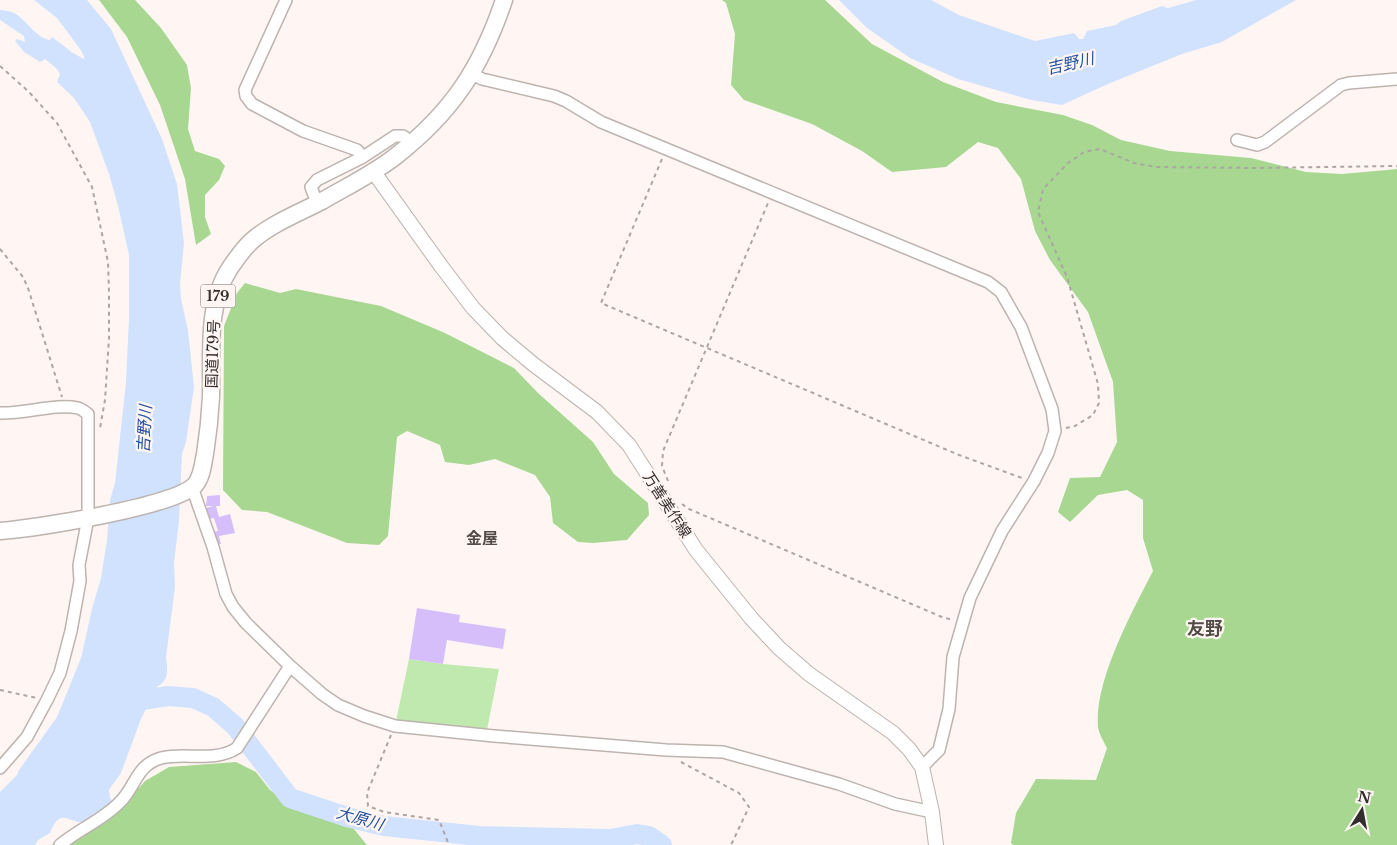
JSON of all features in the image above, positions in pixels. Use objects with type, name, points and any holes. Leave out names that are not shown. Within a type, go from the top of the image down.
[{"type":"highway","name":"国道179号","points":[[188,490],[197,483],[202,472],[209,427],[213,322],[217,297],[227,273],[238,257],[254,240],[274,226],[373,172],[395,157],[435,122],[472,74],[504,0]]},
{"type":"highway","points":[[0,531],[88,518],[167,499],[188,490]]},
{"type":"main road","name":"万善美作線","points":[[373,172],[473,308],[502,338],[597,412],[629,445],[696,550],[721,582],[779,648],[809,674],[893,733],[908,749],[922,767],[932,812],[936,845]]},
{"type":"street","points":[[286,0],[245,90],[246,96],[252,104],[303,131],[357,150],[363,157]]},
{"type":"street","points":[[472,74],[482,79],[554,96],[601,122],[988,282],[1001,292],[1021,328],[1052,408],[1055,431],[1048,453],[1034,481],[1002,531],[970,598],[953,657],[949,709],[939,750],[922,767]]},
{"type":"street","points":[[1237,140],[1257,145],[1265,142],[1341,86],[1350,83],[1397,79]]},
{"type":"street","points":[[316,204],[311,187],[317,180],[363,157],[395,136],[403,136],[412,142]]},
{"type":"street","points":[[0,413],[22,413],[63,407],[80,408],[88,414],[88,518],[71,631],[60,673],[47,700],[27,737],[0,768]]},
{"type":"street","points":[[188,490],[213,548],[226,594],[233,607],[246,623],[290,666],[322,694],[338,705],[394,726],[666,750],[723,752],[839,784],[895,804],[932,812]]},
{"type":"street","points":[[60,845],[112,810],[123,800],[135,778],[148,764],[161,758],[216,756],[237,748],[290,666]]},
{"type":"path","points":[[0,66],[29,92],[57,123],[92,187],[108,262],[109,292],[105,400],[100,428]]},
{"type":"path","points":[[667,149],[600,303],[960,455],[1034,481]]},
{"type":"path","points":[[1055,431],[1075,426],[1093,415],[1099,403],[1098,384],[1066,277],[1038,212],[1044,189],[1068,163],[1084,152],[1100,149],[1134,162],[1156,167],[1397,166]]},
{"type":"path","points":[[670,484],[662,466],[663,452],[773,192]]},
{"type":"path","points":[[0,249],[22,277],[28,288],[62,396],[63,407]]},
{"type":"path","points":[[678,501],[689,509],[816,564],[942,617],[962,622]]},
{"type":"path","points":[[0,690],[47,700]]},
{"type":"path","points":[[394,726],[367,793],[368,806],[384,812],[439,820],[449,844]]},
{"type":"path","points":[[666,750],[669,755],[739,793],[749,807],[730,845]]},
{"type":"green space","points":[[99,0],[135,0],[161,28],[187,65],[191,88],[188,129],[195,151],[219,159],[225,166],[219,180],[205,195],[205,217],[211,234],[196,245],[185,179],[160,105],[127,37]]},
{"type":"green space","points":[[722,0],[825,0],[872,44],[943,82],[996,102],[1063,115],[1092,125],[1121,140],[1170,151],[1251,158],[1306,172],[1342,174],[1397,169],[1397,845],[1013,845],[1011,843],[1016,813],[1036,779],[1096,780],[1107,748],[1098,727],[1098,709],[1102,689],[1108,668],[1125,626],[1153,571],[1143,538],[1143,500],[1127,490],[1098,495],[1070,522],[1058,512],[1070,478],[1100,477],[1117,442],[1113,382],[1088,312],[1050,260],[1035,231],[1021,179],[998,148],[978,142],[946,167],[892,172],[862,151],[812,124],[744,100],[731,85],[735,34],[726,3]]},
{"type":"green space","points":[[245,283],[280,293],[296,289],[381,306],[445,333],[514,368],[538,393],[593,442],[614,474],[648,503],[649,515],[627,540],[593,543],[578,542],[553,523],[550,497],[535,475],[495,459],[469,465],[445,462],[440,445],[407,431],[397,437],[388,536],[379,545],[347,543],[267,512],[242,510],[223,490],[224,326],[237,293]]},
{"type":"green space","points":[[409,659],[499,669],[487,730],[396,721]]},
{"type":"green space","points":[[236,762],[256,772],[270,790],[298,809],[353,828],[367,845],[51,845],[60,839],[106,821],[123,806],[145,781],[169,767]]},
{"type":"water","name":"吉野川","points":[[34,0],[87,0],[111,29],[162,139],[177,184],[184,243],[180,284],[181,299],[188,330],[194,387],[186,442],[182,454],[179,521],[174,563],[175,587],[166,657],[166,678],[152,692],[157,694],[156,700],[149,703],[121,773],[109,790],[110,798],[113,802],[95,817],[84,822],[66,818],[58,820],[50,833],[38,840],[35,845],[0,845],[0,792],[17,775],[57,717],[81,658],[101,578],[107,540],[110,500],[115,483],[126,382],[129,318],[129,255],[109,174],[90,122],[74,98],[57,82],[60,74],[57,69],[45,59],[40,62],[24,52],[15,41],[17,39],[25,42],[24,36],[0,20],[0,10],[12,12],[39,35],[50,40],[52,37],[84,59],[80,49],[57,18]]},
{"type":"water","name":"吉野川","points":[[839,0],[931,0],[959,15],[1035,41],[1074,33],[1079,39],[1083,39],[1087,31],[1116,25],[1121,21],[1162,6],[1168,8],[1196,0],[1296,0],[1222,42],[1182,54],[1062,105],[1031,100],[958,79],[910,58],[867,28]]},
{"type":"building","points":[[220,495],[220,506],[216,506],[219,517],[230,514],[235,533],[219,536],[221,544],[215,545],[212,532],[218,531],[214,518],[209,519],[206,508],[213,506],[206,506],[207,496]]},
{"type":"building","points":[[417,608],[460,615],[459,622],[506,629],[503,649],[447,640],[443,664],[409,659]]},
{"type":"waterway","name":"大原川","points":[[129,702],[168,696],[193,698],[213,707],[235,726],[290,798],[347,817],[384,826],[479,836],[610,839],[637,834],[649,836],[662,845]]},
{"type":"district","name":"金屋","points":[[482,538]]},
{"type":"district","name":"友野","points":[[1205,629]]}]
